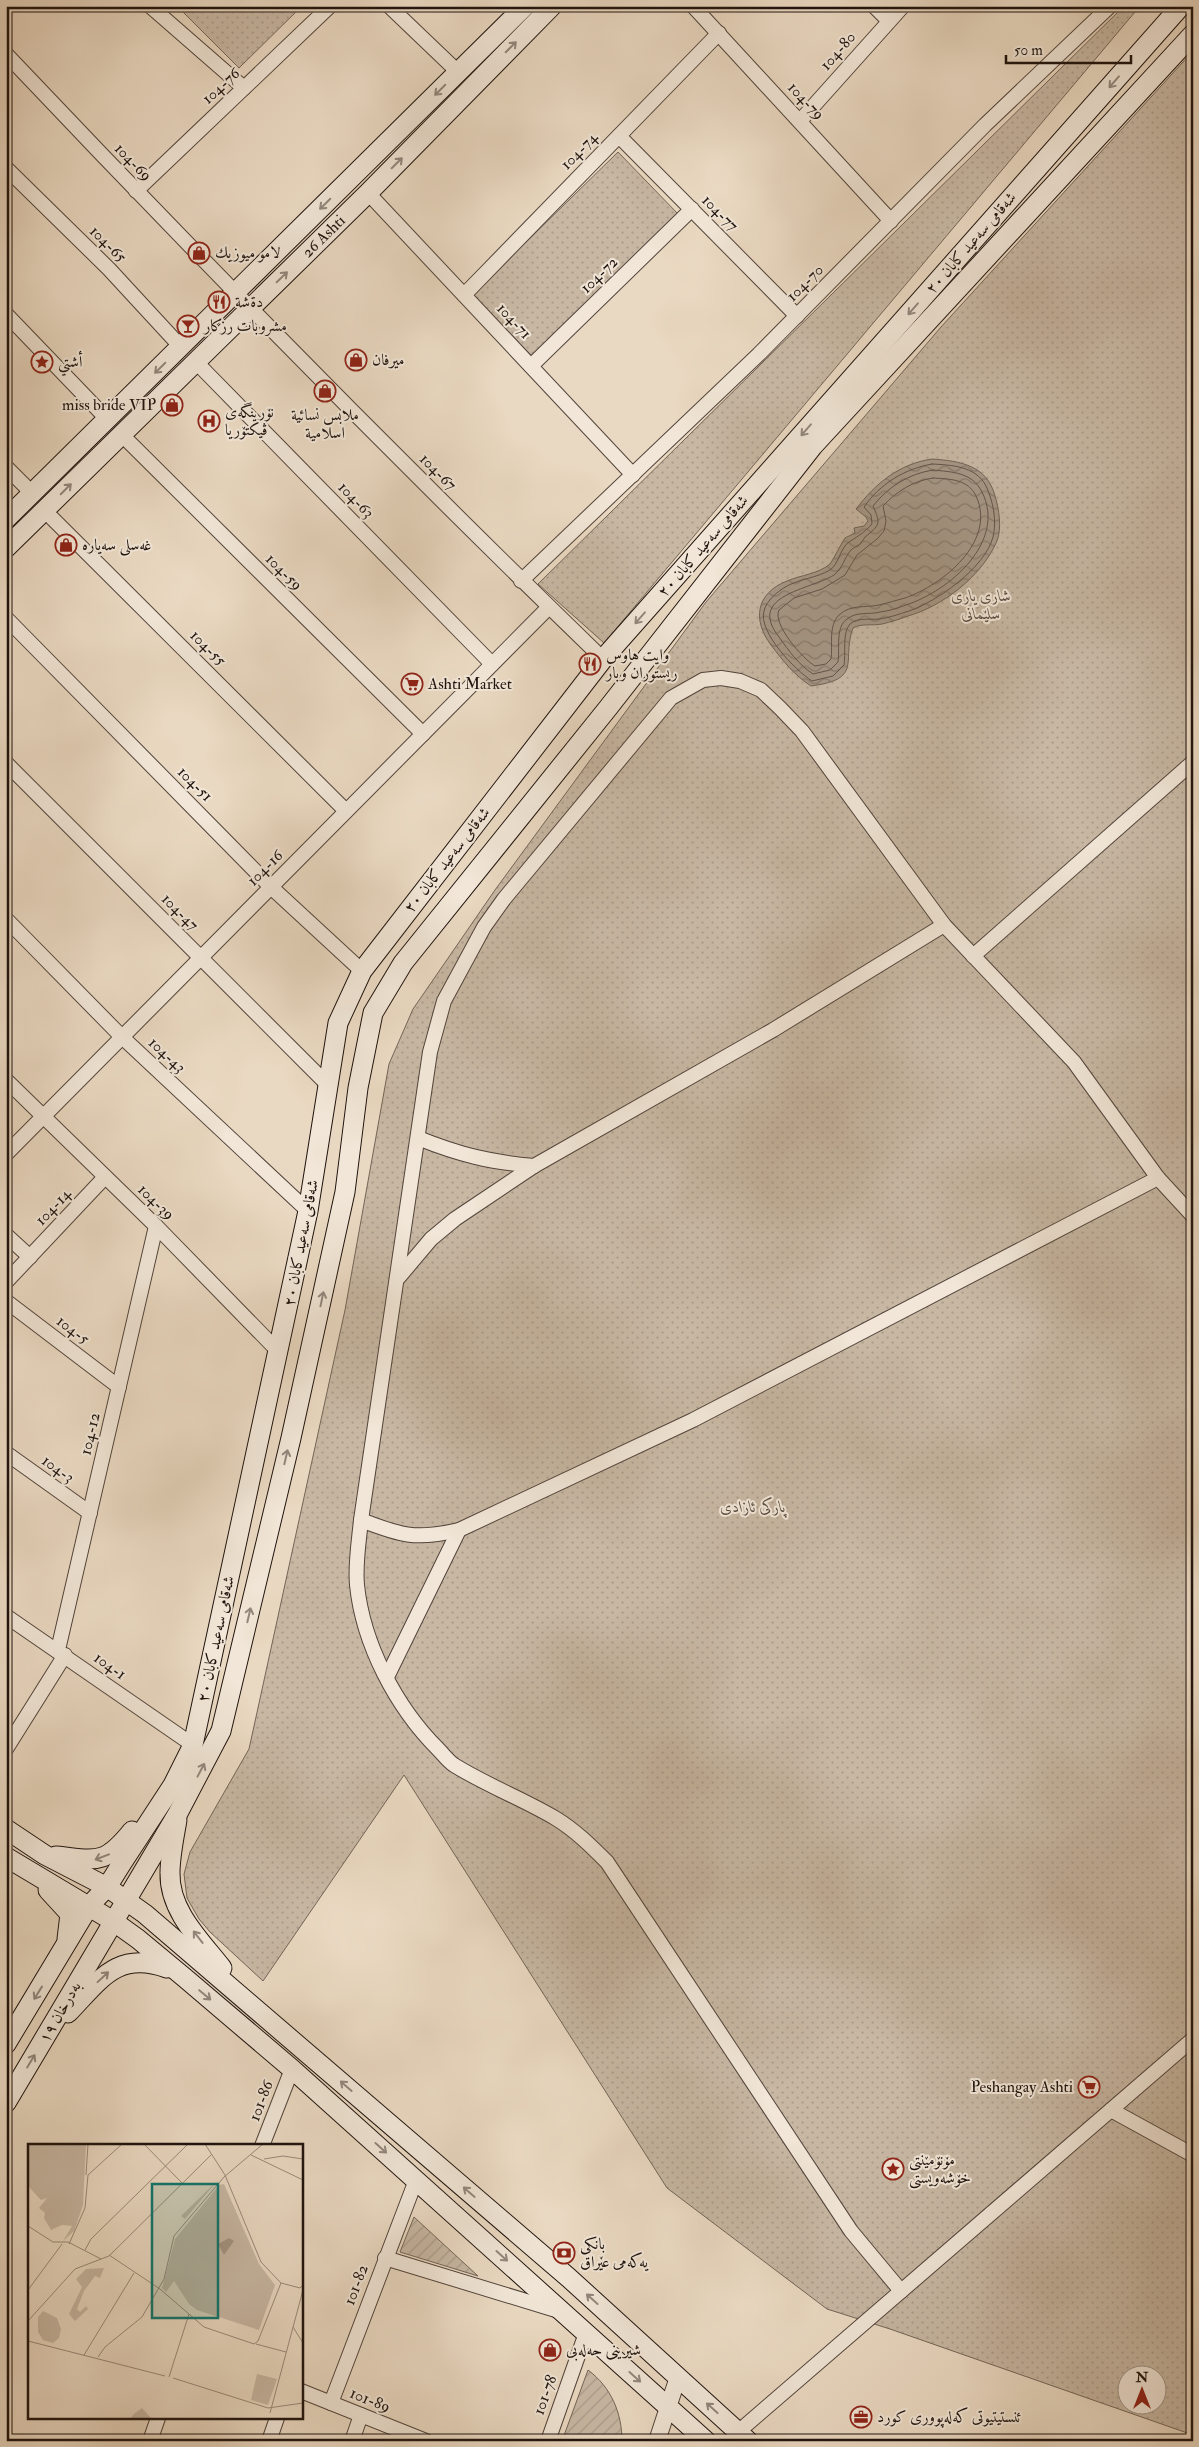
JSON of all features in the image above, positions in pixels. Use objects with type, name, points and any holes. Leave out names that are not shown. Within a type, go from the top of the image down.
[{"type":"main road","name":"26 Ashti","points":[[6,519],[525,6]]},
{"type":"main road","name":"26 Ashti","points":[[6,548],[368,192],[552,6]]},
{"type":"main road","name":"شەقامی سەعید کابان ٢٠","points":[[89,1906],[107,1887],[173,1786],[193,1746],[308,1211],[338,1023],[362,971],[603,659],[1181,6]]},
{"type":"main road","name":"شەقامی سەعید کابان ٢٠","points":[[113,1921],[178,1813],[221,1731],[291,1438],[345,1192],[358,1088],[373,1013],[403,963],[608,708],[813,446],[1193,34]]},
{"type":"main road","points":[[44,1855],[95,1860],[108,1855],[120,1846],[173,1786]]},
{"type":"main road","points":[[178,1813],[170,1874],[174,1899],[185,1921],[249,2003]]},
{"type":"main road","points":[[6,1829],[44,1855],[107,1887],[126,1900],[249,2003],[561,2272],[743,2436]]},
{"type":"main road","points":[[10,1860],[113,1921],[185,1978],[292,2069],[706,2441]]},
{"type":"main road","points":[[10,1860],[58,1898],[70,1914],[70,1929],[63,1952]]},
{"type":"main road","name":"بەدرخان ١٩","points":[[6,2044],[89,1906]]},
{"type":"main road","name":"بەدرخان ١٩","points":[[6,2103],[113,1921]]},
{"type":"main road","points":[[45,2037],[104,1975],[113,1969],[134,1962],[146,1962],[167,1968],[185,1978]]},
{"type":"street","points":[[150,6],[244,88]]},
{"type":"street","name":"104-76","points":[[136,191],[330,6]]},
{"type":"street","points":[[389,6],[458,72]]},
{"type":"street","name":"104-79","points":[[694,6],[891,221]]},
{"type":"street","points":[[874,6],[888,20]]},
{"type":"street","name":"104-80","points":[[800,121],[888,20],[903,6]]},
{"type":"street","name":"104-70","points":[[521,582],[797,316],[985,125],[1110,6]]},
{"type":"street","name":"104-74","points":[[465,294],[719,33]]},
{"type":"street","name":"104-69","points":[[6,54],[234,293],[251,307]]},
{"type":"street","name":"104-77","points":[[619,136],[797,316]]},
{"type":"street","name":"104-65","points":[[6,168],[109,269],[181,347]]},
{"type":"street","name":"104-71","points":[[368,192],[633,475]]},
{"type":"street","name":"104-72","points":[[531,366],[692,209]]},
{"type":"street","name":"104-67","points":[[251,307],[521,582],[603,659]]},
{"type":"street","points":[[6,314],[108,420]]},
{"type":"street","name":"104-63","points":[[195,361],[492,664]]},
{"type":"street","name":"104-59","points":[[121,434],[423,734]]},
{"type":"street","points":[[6,467],[33,494]]},
{"type":"street","name":"104-55","points":[[44,510],[346,811]]},
{"type":"street","name":"104-16","points":[[6,1154],[549,607]]},
{"type":"street","name":"104-51","points":[[6,618],[271,887],[362,971]]},
{"type":"street","points":[[901,2292],[851,2231],[607,1862],[585,1839],[556,1819],[453,1764],[423,1735],[407,1713],[387,1676],[360,1606],[357,1568],[361,1520],[430,1052],[444,1001],[484,927],[504,899],[670,698],[703,680],[721,678],[740,681],[761,690],[802,731],[944,925],[1074,1062],[1158,1178],[1193,1216]]},
{"type":"street","points":[[973,956],[1193,762]]},
{"type":"street","name":"104-47","points":[[6,763],[328,1086]]},
{"type":"street","name":"104-43","points":[[6,919],[122,1037],[308,1211]]},
{"type":"street","points":[[397,1279],[431,1239],[454,1219],[534,1166],[773,1030],[944,925]]},
{"type":"street","name":"104-39","points":[[6,1080],[156,1226],[279,1352]]},
{"type":"street","points":[[418,1138],[457,1154],[494,1162],[534,1166]]},
{"type":"street","name":"104-14","points":[[6,1282],[105,1177]]},
{"type":"street","points":[[361,1520],[393,1533],[411,1537],[431,1537],[459,1530],[693,1420],[1158,1178]]},
{"type":"street","name":"104-12","points":[[6,1749],[61,1653],[90,1513],[156,1226]]},
{"type":"street","points":[[6,1235],[30,1257]]},
{"type":"street","name":"104-5","points":[[6,1301],[119,1386]]},
{"type":"street","name":"104-3","points":[[6,1453],[90,1513]]},
{"type":"street","points":[[387,1676],[459,1530]]},
{"type":"street","name":"104-1","points":[[6,1616],[193,1746]]},
{"type":"street","points":[[743,2436],[901,2292],[1193,2039]]},
{"type":"street","name":"101-86","points":[[263,2144],[292,2069]]},
{"type":"street","points":[[1111,2110],[1193,2155]]},
{"type":"street","name":"101-82","points":[[331,2403],[416,2180]]},
{"type":"street","points":[[385,2258],[564,2312]]},
{"type":"street","name":"101-78","points":[[548,2441],[586,2333]]},
{"type":"street","points":[[657,2441],[678,2377]]},
{"type":"street","name":"101-89","points":[[302,2391],[426,2441]]},
{"type":"street","points":[[352,2441],[361,2415]]},
{"type":"street","points":[[150,2441],[157,2420]]},
{"type":"street","points":[[269,2441],[276,2420]]},
{"type":"green space","points":[[177,6],[302,6],[239,68]]},
{"type":"green space","points":[[1124,6],[1140,6],[604,643],[538,584]]},
{"type":"green space","name":"پارکی ئازادی","points":[[1193,51],[1193,2435],[1133,2414],[1166,2414],[1166,2364],[1116,2364],[1116,2408],[890,2329],[827,2309],[667,2188],[404,1775],[263,1981],[210,1932],[199,1919],[187,1898],[184,1874],[190,1852],[249,1749],[345,1310],[389,1064],[413,1009],[495,890],[706,602],[941,327]]},
{"type":"green space","points":[[618,152],[679,215],[534,358],[472,295]]},
{"type":"green space","points":[[414,2217],[478,2276],[400,2252]]},
{"type":"green space","points":[[588,2370],[603,2384],[614,2401],[620,2420],[622,2441],[562,2441]]},
{"type":"water","points":[[932,459],[962,463],[979,471],[986,477],[998,507],[1000,524],[997,541],[982,566],[960,588],[935,605],[889,622],[853,628],[847,667],[844,673],[838,679],[828,683],[811,686],[789,667],[765,636],[760,617],[760,608],[763,600],[777,586],[820,570],[830,564],[845,538],[855,533],[854,528],[864,526],[868,521],[856,509],[872,491],[899,470],[909,465]]},
{"type":"place","name":"لامو ميوزيك","points":[[199,253]]},
{"type":"place","name":"دةشة","points":[[219,302]]},
{"type":"place","name":"مشروبات رزكار","points":[[188,326]]},
{"type":"place","name":"ميرفان","points":[[356,360]]},
{"type":"place","name":"أشتي","points":[[42,362]]},
{"type":"place","name":"ملابس نسائية اسلامية","points":[[325,391]]},
{"type":"place","name":"miss bride VIP","points":[[172,405]]},
{"type":"place","name":"نۆرینگەی ڤیکتۆریا","points":[[209,421]]},
{"type":"place","name":"غەسلی سەیارە","points":[[66,545]]},
{"type":"place","name":"وايت هاوس ريستوران وبار","points":[[590,664]]},
{"type":"place","name":"Ashti Market","points":[[412,684]]},
{"type":"place","name":"Peshangay Ashti","points":[[1089,2087]]},
{"type":"place","name":"مۆنۆمێنتی خۆشەویستی","points":[[893,2169]]},
{"type":"place","name":"بانکی یەکەمی عێراق","points":[[564,2253]]},
{"type":"place","name":"شیرینی حەلەبی","points":[[550,2350]]},
{"type":"place","name":"ئنستیتیوتی کەلەپووری کورد","points":[[861,2417]]},
{"type":"park label","name":"شاری یاری سلێمانی","points":[[981,605]]}]
